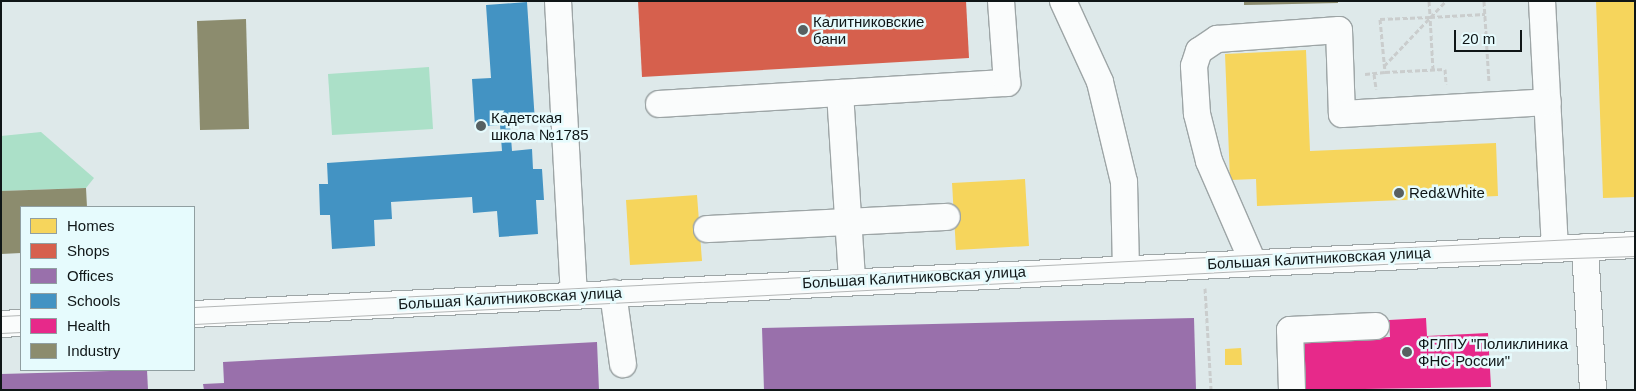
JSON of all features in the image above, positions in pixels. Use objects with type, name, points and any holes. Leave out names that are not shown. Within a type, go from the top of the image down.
[{"type":"street","points":[[558,1],[574,294]]},
{"type":"street","points":[[659,104],[1007,83],[1001,1]]},
{"type":"street","points":[[1063,1],[1100,82],[1124,182],[1126,267]]},
{"type":"street","points":[[1542,1],[1555,248]]},
{"type":"street","points":[[1252,260],[1209,161],[1197,114],[1194,66],[1199,51],[1217,39],[1338,30],[1342,114],[1548,102]]},
{"type":"street","points":[[840,93],[852,280]]},
{"type":"street","points":[[707,229],[947,217]]},
{"type":"street","name":"Большая Калитниковская улица","points":[[195,314],[1252,260],[1635,245]]},
{"type":"street","points":[[1585,247],[1593,390]]},
{"type":"street","points":[[613,293],[623,364]]},
{"type":"street","points":[[1,324],[20,323]]},
{"type":"street","points":[[1292,390],[1290,330],[1376,326]]},
{"type":"path","points":[[1429,1],[1432,70]]},
{"type":"path","points":[[1384,67],[1446,1]]},
{"type":"path","points":[[1484,2],[1490,88]]},
{"type":"path","points":[[1447,91],[1445,69],[1385,72],[1380,19],[1485,14]]},
{"type":"path","points":[[1205,281],[1211,390]]},
{"type":"green space","points":[[429,67],[433,129],[332,135],[328,74]]},
{"type":"green space","points":[[41,132],[94,178],[86,188],[1,191],[1,136]]},
{"type":"building: Homes","points":[[1596,1],[1635,1],[1635,197],[1603,198]]},
{"type":"building: Homes","points":[[1306,50],[1310,151],[1496,143],[1498,196],[1257,206],[1256,179],[1230,180],[1225,54]]},
{"type":"building: Homes","points":[[1025,179],[1029,246],[956,250],[952,183]]},
{"type":"building: Homes","points":[[697,195],[702,261],[630,265],[626,200]]},
{"type":"building: Homes","points":[[1241,348],[1242,365],[1225,365],[1225,349]]},
{"type":"building: Shops","name":"Калитниковские бани","points":[[638,1],[966,1],[969,58],[642,77]]},
{"type":"building: Offices","points":[[1194,318],[1196,390],[764,390],[762,328]]},
{"type":"building: Offices","points":[[597,342],[599,390],[204,390],[203,384],[224,383],[223,362]]},
{"type":"building: Offices","points":[[147,371],[148,390],[1,390],[1,374]]},
{"type":"building: Schools","name":"Кадетская школа №1785","points":[[527,2],[535,122],[510,124],[512,151],[532,149],[533,169],[542,169],[544,200],[536,200],[538,234],[499,237],[497,211],[473,213],[472,197],[391,202],[392,219],[374,220],[375,246],[332,249],[330,215],[320,215],[319,184],[328,184],[327,163],[502,151],[500,125],[475,127],[472,79],[491,78],[486,5]]},
{"type":"building: Health","points":[[1426,318],[1427,336],[1488,333],[1491,387],[1301,390],[1299,342],[1390,337],[1389,320]]},
{"type":"building: Industry","points":[[1244,1],[1338,1],[1338,3],[1244,5]]},
{"type":"building: Industry","points":[[246,19],[249,129],[200,130],[197,21]]},
{"type":"building: Industry","points":[[86,188],[87,206],[20,206],[20,253],[1,254],[1,191]]},
{"type":"tram line","points":[[195,307],[1635,236]]},
{"type":"tram line","points":[[195,324],[1383,264],[1635,256]]},
{"type":"tram line","points":[[1,316],[20,315]]},
{"type":"tram line","points":[[1,333],[20,332]]},
{"type":"place","name":"Калитниковские бани","points":[[803,30]]},
{"type":"place","name":"Кадетская школа №1785","points":[[481,126]]},
{"type":"place","name":"Red&White","points":[[1399,193]]},
{"type":"place","name":"ФГЛПУ \"Поликлиника ФНС России\"","points":[[1407,352]]}]
